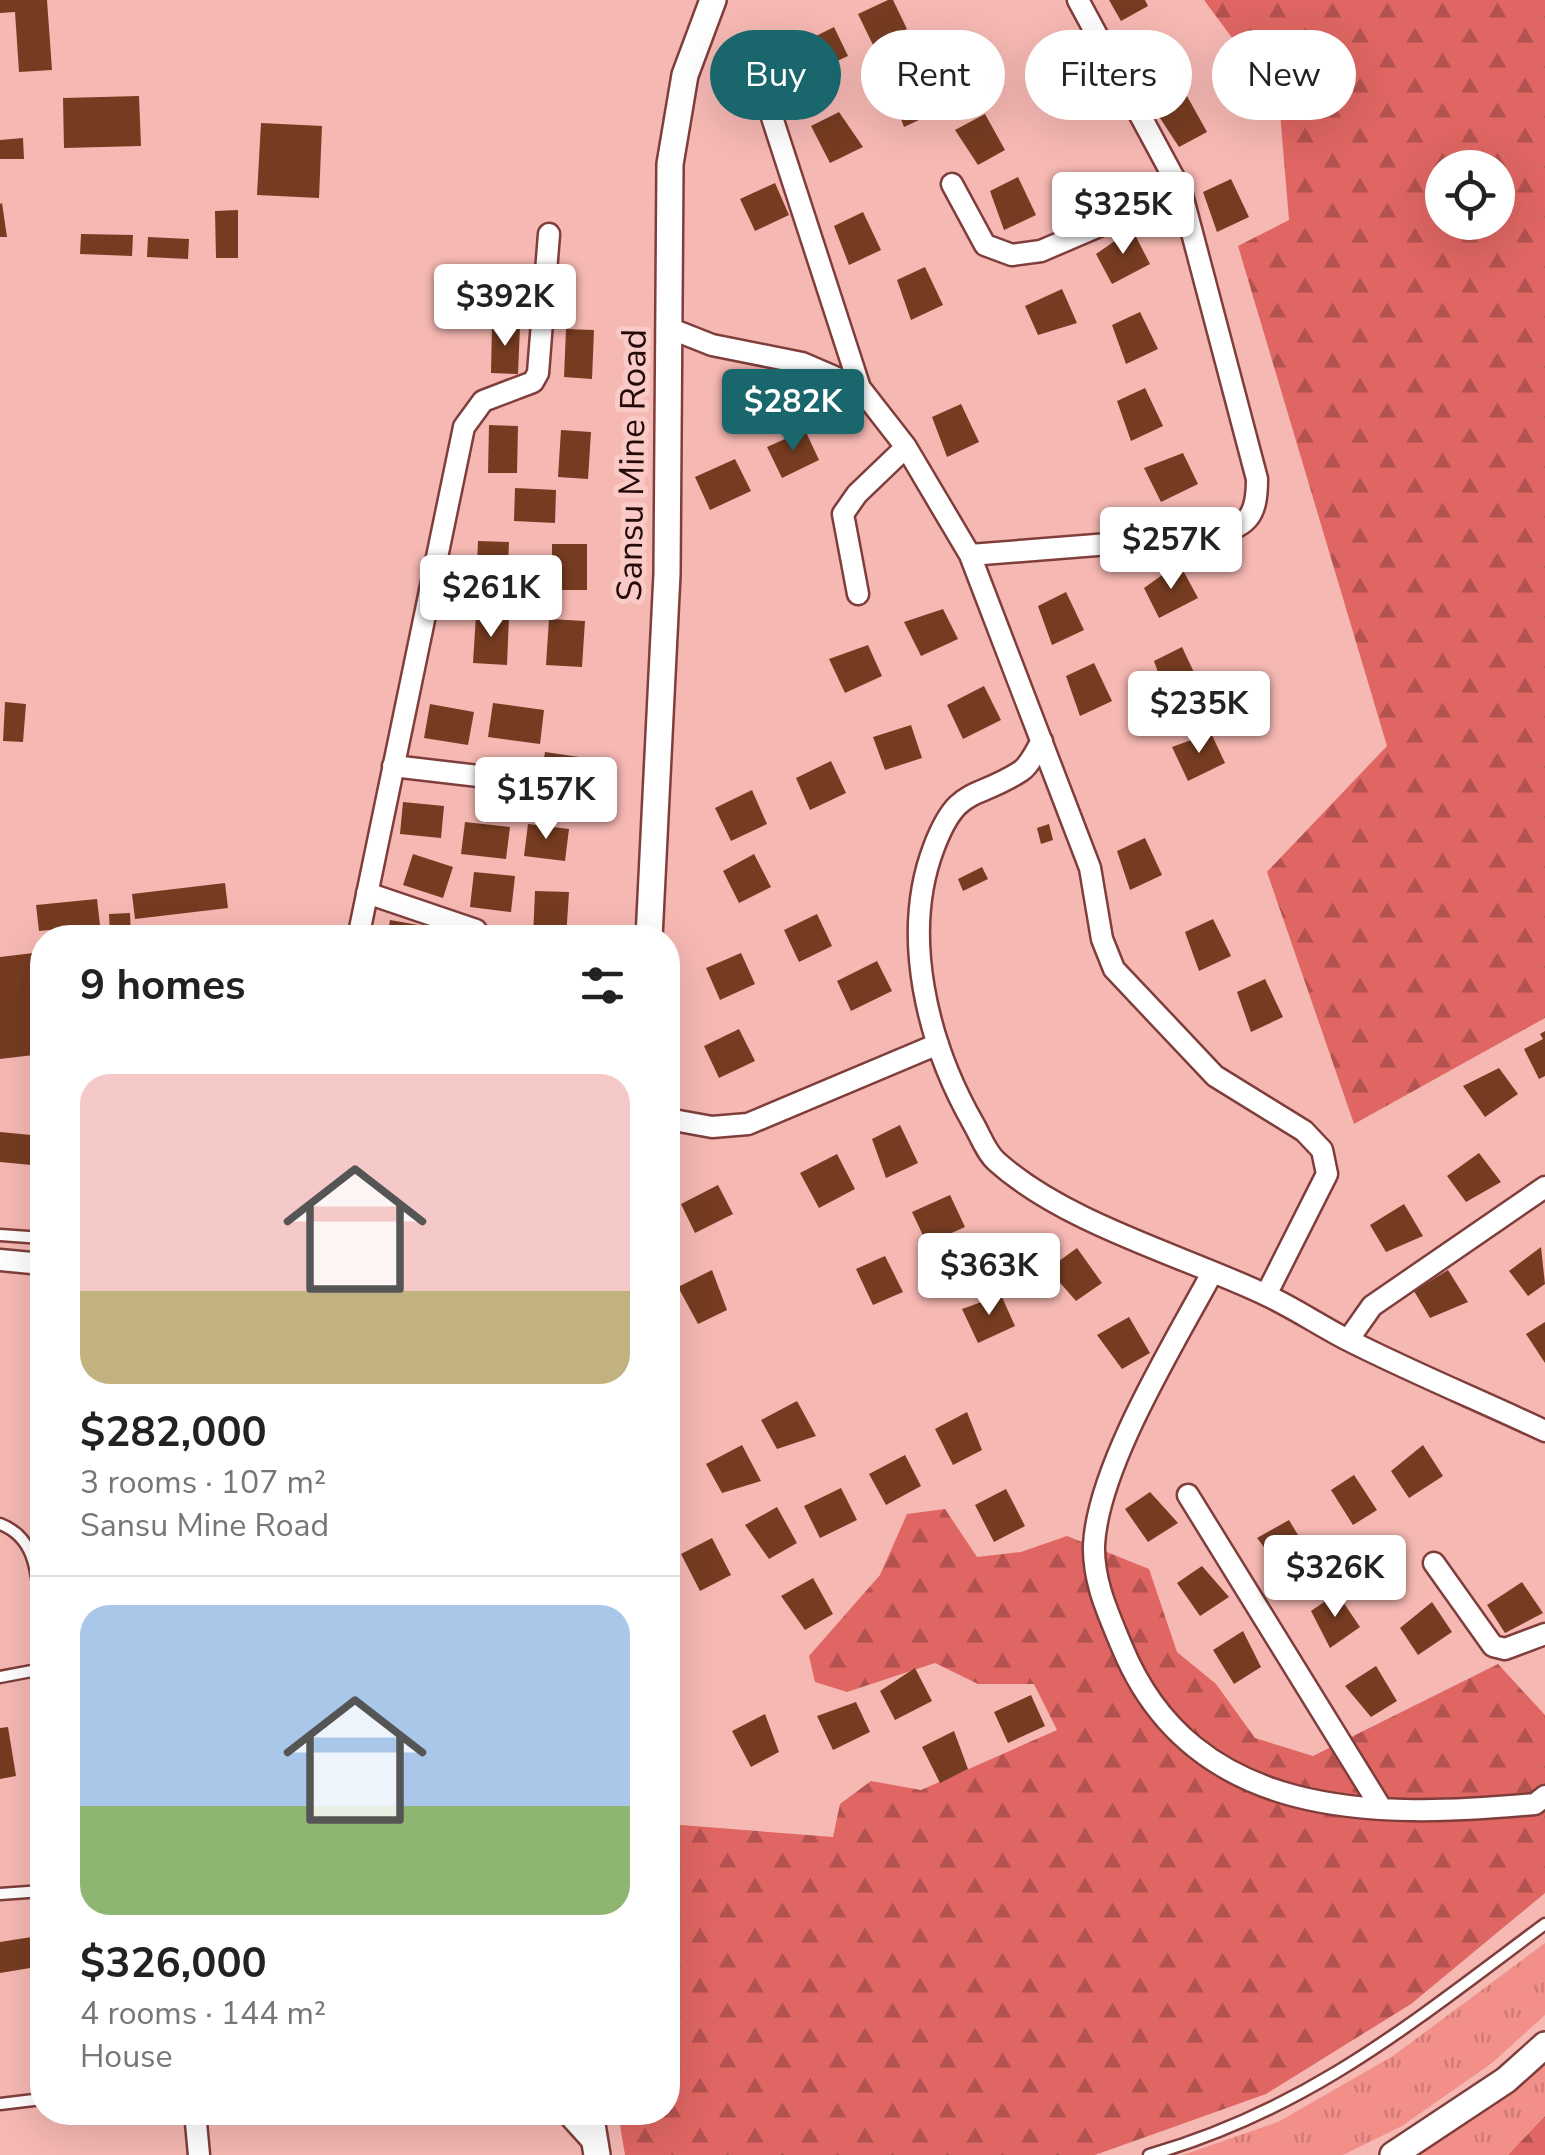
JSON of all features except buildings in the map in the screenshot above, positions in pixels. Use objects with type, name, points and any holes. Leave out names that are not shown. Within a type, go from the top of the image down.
[{"type":"street","name":"Sansu Mine Road","points":[[650,925],[667,574],[670,164],[686,74],[713,0]]},
{"type":"street","points":[[970,555],[1210,536],[1240,528],[1257,506],[1257,479],[1181,191],[1078,0]]},
{"type":"street","points":[[773,120],[860,388],[906,447],[970,555],[1090,868],[1102,939],[1114,969],[1215,1076],[1304,1132],[1322,1150],[1327,1174],[1266,1295]]},
{"type":"street","points":[[952,184],[985,244],[1012,255],[1041,251],[1181,191]]},
{"type":"street","points":[[361,925],[464,426],[483,401],[533,382],[538,372],[550,234]]},
{"type":"street","points":[[669,328],[712,346],[802,364],[860,388]]},
{"type":"street","points":[[858,594],[843,514],[857,494],[906,447]]},
{"type":"street","points":[[1042,741],[1023,770],[984,786],[952,808],[932,849],[919,936],[924,993],[938,1044],[956,1092],[993,1158],[1030,1187],[1266,1295],[1348,1340],[1545,1431]]},
{"type":"street","points":[[394,766],[504,780]]},
{"type":"street","points":[[367,893],[461,925]]},
{"type":"street","points":[[680,1121],[712,1127],[748,1124],[938,1044]]},
{"type":"street","points":[[1348,1340],[1372,1306],[1545,1187]]},
{"type":"street","points":[[0,1260],[30,1263]]},
{"type":"street","points":[[1212,1273],[1131,1424],[1094,1542],[1097,1585],[1130,1665],[1177,1736],[1238,1779],[1323,1802],[1457,1811],[1535,1804],[1545,1796]]},
{"type":"street","points":[[1188,1495],[1380,1806]]},
{"type":"street","points":[[1434,1564],[1493,1646],[1505,1649],[1545,1634]]},
{"type":"street","points":[[1393,2155],[1506,2080],[1545,2045]]},
{"type":"street","points":[[196,2125],[199,2155]]},
{"type":"street","points":[[577,2125],[596,2149]]},
{"type":"lane","points":[[0,1235],[30,1237]]},
{"type":"lane","points":[[0,1524],[22,1534],[30,1547]]},
{"type":"lane","points":[[0,1677],[30,1672]]},
{"type":"lane","points":[[0,1894],[30,1892]]},
{"type":"lane","points":[[1149,2155],[1277,2108],[1352,2065],[1431,2012],[1545,1924]]},
{"type":"lane","points":[[0,2104],[30,2100]]},
{"type":"green space","points":[[1204,0],[1545,0],[1545,1018],[1354,1124],[1267,872],[1387,746],[1238,246],[1289,220],[1281,120],[1356,120],[1356,30],[1226,30]]},
{"type":"green space","points":[[945,1509],[977,1557],[1021,1552],[1067,1536],[1149,1569],[1177,1652],[1216,1684],[1255,1738],[1313,1756],[1498,1664],[1545,1715],[1545,1893],[1411,2004],[1266,2094],[1095,2155],[625,2155],[620,2125],[680,2125],[680,1825],[833,1837],[840,1804],[871,1781],[921,1790],[1057,1730],[1034,1684],[978,1684],[935,1663],[847,1692],[815,1682],[809,1656],[880,1575],[907,1514]]},
{"type":"green space","points":[[1545,1943],[1545,2015],[1492,2063],[1402,2126],[1343,2155],[1183,2155],[1278,2122],[1393,2056]]},
{"type":"green space","points":[[1545,2058],[1545,2116],[1508,2155],[1415,2155]]},
{"type":"green space","points":[[1545,2116],[1545,2155],[1508,2155]]}]
